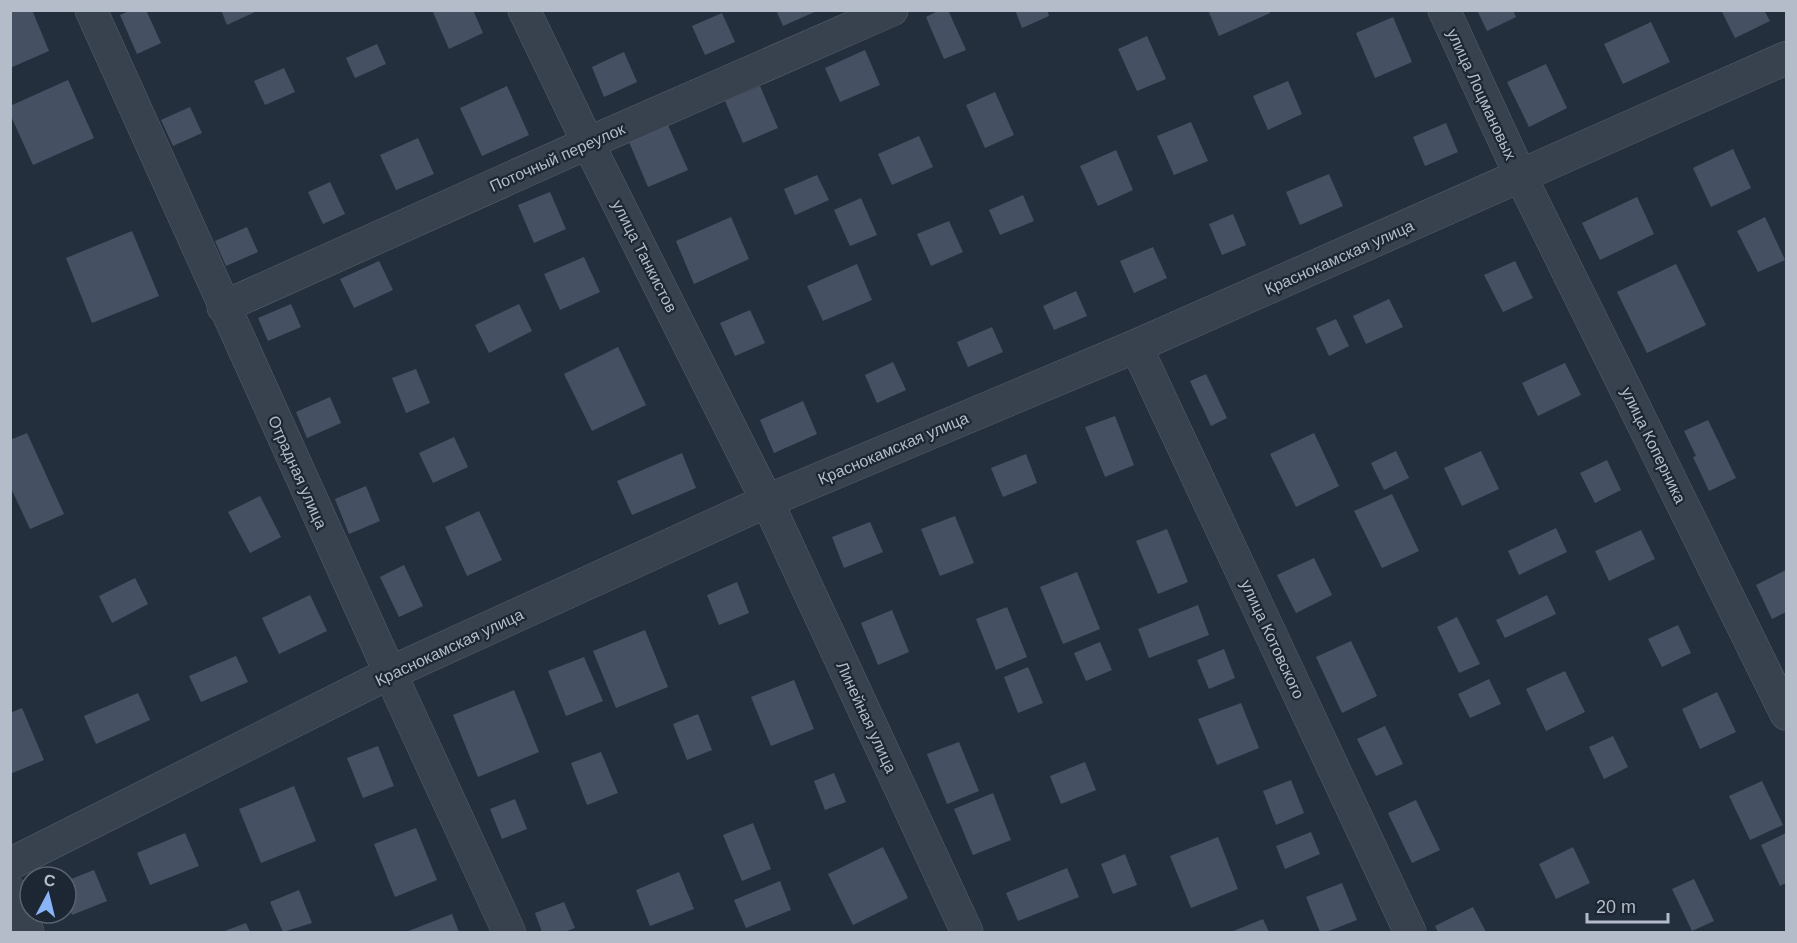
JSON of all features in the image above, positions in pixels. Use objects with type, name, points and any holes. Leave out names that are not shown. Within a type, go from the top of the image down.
[{"type":"street","name":"Отрадная улица","points":[[91,10],[223,307],[508,933]]},
{"type":"street","name":"улица Танкистов","points":[[524,10],[767,501]]},
{"type":"street","name":"Поточный переулок","points":[[223,307],[892,10]]},
{"type":"street","name":"улица Лоцмановых","points":[[1444,10],[1521,177]]},
{"type":"street","name":"Краснокамская улица","points":[[10,864],[390,674],[767,501],[1136,346],[1786,58]]},
{"type":"street","name":"улица Коперника","points":[[1521,177],[1786,714]]},
{"type":"street","name":"улица Котовского","points":[[1136,346],[1410,933]]},
{"type":"street","name":"Линейная улица","points":[[767,501],[967,933]]},
{"type":"street","points":[[10,891],[28,933]]},
{"type":"building","points":[[10,10],[32,10],[49,51],[10,68]]},
{"type":"building","points":[[131,10],[146,10],[161,43],[137,54],[120,15]]},
{"type":"building","points":[[221,10],[259,10],[227,25]]},
{"type":"building","points":[[432,10],[473,10],[483,33],[449,49]]},
{"type":"building","points":[[776,10],[819,10],[783,26]]},
{"type":"building","points":[[940,10],[948,10],[966,50],[944,59],[926,17]]},
{"type":"building","points":[[1015,10],[1047,10],[1049,16],[1022,28]]},
{"type":"building","points":[[1208,10],[1269,10],[1270,13],[1219,36]]},
{"type":"building","points":[[1477,10],[1513,10],[1516,17],[1487,31]]},
{"type":"building","points":[[1721,10],[1764,10],[1770,21],[1735,38]]},
{"type":"building","points":[[722,13],[735,42],[705,55],[692,26]]},
{"type":"building","points":[[1393,17],[1412,62],[1375,78],[1356,33]]},
{"type":"building","points":[[1651,22],[1670,62],[1623,84],[1604,44]]},
{"type":"building","points":[[1147,36],[1166,79],[1137,91],[1118,49]]},
{"type":"building","points":[[377,44],[386,64],[355,78],[346,58]]},
{"type":"building","points":[[865,50],[880,85],[840,102],[825,68]]},
{"type":"building","points":[[624,52],[637,82],[604,97],[592,67]]},
{"type":"building","points":[[1546,64],[1567,108],[1529,127],[1507,82]]},
{"type":"building","points":[[284,68],[295,92],[265,105],[254,81]]},
{"type":"building","points":[[68,80],[94,138],[33,165],[10,114],[10,106]]},
{"type":"building","points":[[1288,81],[1302,114],[1268,130],[1253,96]]},
{"type":"building","points":[[507,86],[529,135],[482,156],[460,108]]},
{"type":"building","points":[[760,86],[778,128],[743,143],[725,101]]},
{"type":"building","points":[[995,92],[1014,135],[985,148],[966,105]]},
{"type":"building","points":[[190,107],[202,133],[173,146],[161,120]]},
{"type":"building","points":[[1191,122],[1208,161],[1174,175],[1157,136]]},
{"type":"building","points":[[1446,123],[1458,152],[1425,166],[1413,137]]},
{"type":"building","points":[[668,125],[688,170],[648,187],[629,142]]},
{"type":"building","points":[[919,136],[933,167],[892,185],[878,154]]},
{"type":"building","points":[[418,138],[434,174],[396,190],[380,155]]},
{"type":"building","points":[[1733,149],[1751,188],[1711,207],[1693,168]]},
{"type":"building","points":[[1116,150],[1133,190],[1098,206],[1080,166]]},
{"type":"building","points":[[1329,174],[1343,206],[1300,225],[1286,192]]},
{"type":"building","points":[[817,175],[829,200],[795,215],[784,189]]},
{"type":"building","points":[[330,182],[345,214],[323,224],[308,192]]},
{"type":"building","points":[[550,192],[566,229],[534,243],[518,205]]},
{"type":"building","points":[[1023,195],[1034,221],[1000,235],[989,210]]},
{"type":"building","points":[[1637,197],[1654,234],[1600,260],[1582,223]]},
{"type":"building","points":[[861,198],[877,235],[850,246],[834,210]]},
{"type":"building","points":[[1233,214],[1246,245],[1222,255],[1209,224]]},
{"type":"building","points":[[731,217],[749,259],[694,284],[676,241]]},
{"type":"building","points":[[1765,217],[1785,260],[1758,272],[1737,231]]},
{"type":"building","points":[[949,221],[963,252],[931,266],[917,234]]},
{"type":"building","points":[[247,227],[258,252],[226,266],[215,241]]},
{"type":"building","points":[[132,231],[159,296],[92,323],[66,258]]},
{"type":"building","points":[[1153,247],[1167,278],[1134,293],[1120,261]]},
{"type":"building","points":[[584,257],[600,292],[560,310],[544,274]]},
{"type":"building","points":[[379,261],[393,290],[354,308],[340,279]]},
{"type":"building","points":[[1515,261],[1533,298],[1503,312],[1484,275]]},
{"type":"building","points":[[857,264],[872,300],[823,321],[807,286]]},
{"type":"building","points":[[1676,264],[1706,325],[1647,353],[1617,292]]},
{"type":"building","points":[[1076,291],[1087,316],[1054,330],[1043,306]]},
{"type":"building","points":[[1389,299],[1403,327],[1366,344],[1353,316]]},
{"type":"building","points":[[291,304],[301,327],[268,341],[258,318]]},
{"type":"building","points":[[519,304],[532,331],[489,353],[475,325]]},
{"type":"building","points":[[750,310],[765,343],[735,356],[720,323]]},
{"type":"building","points":[[1336,319],[1349,346],[1329,356],[1316,328]]},
{"type":"building","points":[[992,327],[1003,352],[968,367],[957,342]]},
{"type":"building","points":[[618,347],[646,405],[592,431],[564,374]]},
{"type":"building","points":[[893,362],[906,390],[877,403],[865,375]]},
{"type":"building","points":[[1565,363],[1581,395],[1538,416],[1522,383]]},
{"type":"building","points":[[416,369],[430,403],[406,413],[392,378]]},
{"type":"building","points":[[1206,374],[1227,418],[1211,426],[1190,381]]},
{"type":"building","points":[[330,397],[341,423],[307,438],[296,412]]},
{"type":"building","points":[[803,401],[817,434],[774,453],[760,420]]},
{"type":"building","points":[[1115,416],[1134,465],[1105,477],[1085,427]]},
{"type":"building","points":[[1708,420],[1736,478],[1709,491],[1684,431]]},
{"type":"building","points":[[27,433],[64,514],[30,529],[10,486],[10,440]]},
{"type":"building","points":[[1314,433],[1339,486],[1296,507],[1270,454]]},
{"type":"building","points":[[454,437],[468,467],[433,483],[419,453]]},
{"type":"building","points":[[1396,451],[1409,478],[1384,490],[1371,463]]},
{"type":"building","points":[[1481,451],[1499,489],[1462,506],[1444,468]]},
{"type":"building","points":[[682,453],[696,488],[632,515],[617,481]]},
{"type":"building","points":[[1026,454],[1037,483],[1003,497],[991,468]]},
{"type":"building","points":[[1607,460],[1621,490],[1595,503],[1580,473]]},
{"type":"building","points":[[366,486],[380,521],[349,534],[335,499]]},
{"type":"building","points":[[1392,494],[1419,551],[1382,568],[1354,511]]},
{"type":"building","points":[[260,496],[281,537],[250,553],[228,512]]},
{"type":"building","points":[[479,511],[502,560],[467,576],[445,527]]},
{"type":"building","points":[[955,516],[974,563],[940,576],[921,529]]},
{"type":"building","points":[[870,522],[883,552],[844,568],[832,537]]},
{"type":"building","points":[[1556,528],[1567,552],[1519,575],[1508,551]]},
{"type":"building","points":[[1167,529],[1188,582],[1158,594],[1136,541]]},
{"type":"building","points":[[1641,530],[1655,559],[1609,581],[1595,551]]},
{"type":"building","points":[[1314,558],[1332,595],[1296,613],[1277,575]]},
{"type":"building","points":[[404,565],[423,606],[399,617],[380,577]]},
{"type":"building","points":[[1786,570],[1786,612],[1772,619],[1756,585]]},
{"type":"building","points":[[1077,572],[1100,629],[1063,644],[1040,587]]},
{"type":"building","points":[[135,578],[148,604],[112,623],[99,596]]},
{"type":"building","points":[[737,582],[749,613],[719,625],[707,595]]},
{"type":"building","points":[[310,595],[327,631],[279,654],[262,618]]},
{"type":"building","points":[[1547,595],[1556,614],[1505,638],[1496,620]]},
{"type":"building","points":[[1198,605],[1209,635],[1149,658],[1138,629]]},
{"type":"building","points":[[1007,607],[1027,657],[996,670],[976,619]]},
{"type":"building","points":[[892,610],[909,652],[878,665],[861,623]]},
{"type":"building","points":[[1457,617],[1480,664],[1459,673],[1437,627]]},
{"type":"building","points":[[1678,625],[1691,653],[1662,667],[1648,639]]},
{"type":"building","points":[[645,630],[668,687],[616,708],[593,651]]},
{"type":"building","points":[[1351,641],[1377,696],[1342,713],[1316,657]]},
{"type":"building","points":[[1100,642],[1112,670],[1086,681],[1074,653]]},
{"type":"building","points":[[1224,649],[1235,678],[1209,689],[1197,660]]},
{"type":"building","points":[[236,656],[248,682],[201,702],[189,676]]},
{"type":"building","points":[[584,657],[603,701],[566,716],[548,671]]},
{"type":"building","points":[[1028,667],[1043,703],[1018,713],[1004,677]]},
{"type":"building","points":[[1565,671],[1585,712],[1546,731],[1526,689]]},
{"type":"building","points":[[1489,679],[1501,704],[1470,718],[1458,694]]},
{"type":"building","points":[[794,680],[814,729],[771,746],[751,697]]},
{"type":"building","points":[[514,690],[539,752],[478,777],[453,715]]},
{"type":"building","points":[[1717,692],[1736,732],[1700,749],[1682,709]]},
{"type":"building","points":[[138,693],[150,720],[96,744],[84,716]]},
{"type":"building","points":[[1241,703],[1259,748],[1217,765],[1198,719]]},
{"type":"building","points":[[22,708],[44,760],[10,774],[10,713]]},
{"type":"building","points":[[698,714],[712,750],[687,760],[673,724]]},
{"type":"building","points":[[1385,726],[1403,764],[1376,776],[1357,739]]},
{"type":"building","points":[[1613,736],[1628,767],[1604,779],[1589,747]]},
{"type":"building","points":[[959,742],[979,791],[947,804],[927,754]]},
{"type":"building","points":[[378,746],[394,786],[363,798],[347,758]]},
{"type":"building","points":[[601,752],[618,793],[587,805],[571,763]]},
{"type":"building","points":[[1085,762],[1096,790],[1061,804],[1050,776]]},
{"type":"building","points":[[834,773],[846,802],[825,810],[814,781]]},
{"type":"building","points":[[1291,780],[1304,813],[1276,825],[1263,791]]},
{"type":"building","points":[[1762,781],[1783,825],[1750,840],[1729,796]]},
{"type":"building","points":[[294,786],[316,841],[261,863],[239,809]]},
{"type":"building","points":[[993,793],[1011,840],[973,855],[954,809]]},
{"type":"building","points":[[515,799],[527,829],[502,839],[490,809]]},
{"type":"building","points":[[1416,800],[1440,850],[1412,863],[1388,813]]},
{"type":"building","points":[[753,823],[771,869],[742,881],[723,835]]},
{"type":"building","points":[[416,828],[437,880],[395,897],[374,844]]},
{"type":"building","points":[[1311,832],[1320,854],[1285,869],[1276,846]]},
{"type":"building","points":[[185,833],[199,866],[150,885],[137,853]]},
{"type":"building","points":[[1786,833],[1786,883],[1780,886],[1761,845]]},
{"type":"building","points":[[1218,837],[1238,889],[1191,908],[1170,856]]},
{"type":"building","points":[[883,847],[908,898],[853,925],[828,874]]},
{"type":"building","points":[[1573,847],[1590,883],[1556,899],[1539,864]]},
{"type":"building","points":[[1125,854],[1137,885],[1113,894],[1101,864]]},
{"type":"building","points":[[1067,868],[1079,897],[1018,921],[1006,893]]},
{"type":"building","points":[[94,870],[107,901],[78,913],[78,876]]},
{"type":"building","points":[[679,872],[694,909],[650,926],[636,890]]},
{"type":"building","points":[[1694,879],[1714,921],[1692,931],[1672,889]]},
{"type":"building","points":[[780,881],[791,910],[746,928],[734,900]]},
{"type":"building","points":[[1342,883],[1357,920],[1326,932],[1320,932],[1306,897]]},
{"type":"building","points":[[299,890],[312,923],[283,932],[270,902]]},
{"type":"building","points":[[564,902],[575,928],[564,932],[542,932],[535,913]]},
{"type":"building","points":[[1473,907],[1486,932],[1438,932],[1435,926]]},
{"type":"building","points":[[452,914],[459,932],[406,932]]},
{"type":"building","points":[[1263,919],[1269,932],[1231,932]]},
{"type":"building","points":[[246,923],[250,932],[222,932]]}]
